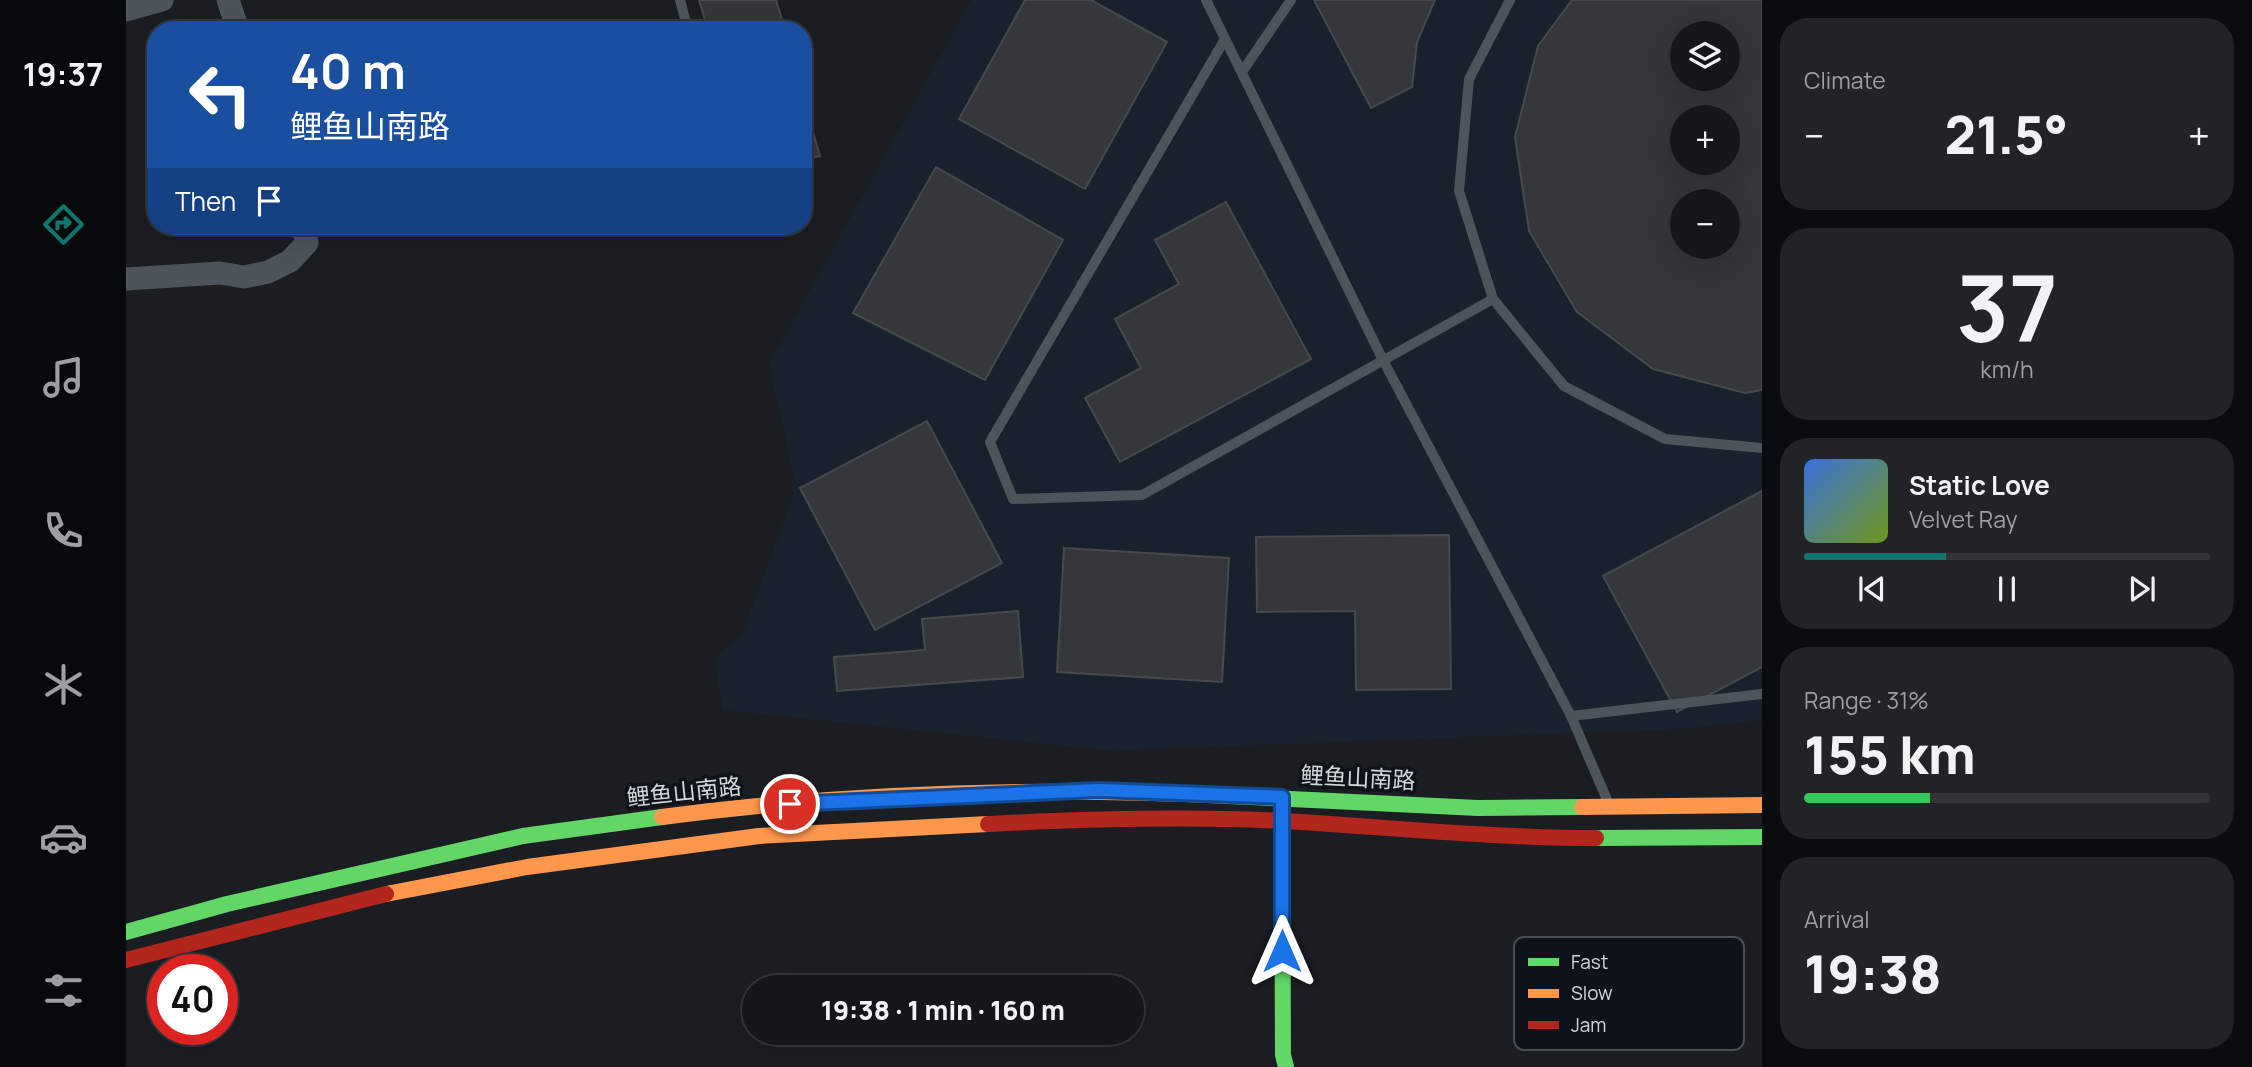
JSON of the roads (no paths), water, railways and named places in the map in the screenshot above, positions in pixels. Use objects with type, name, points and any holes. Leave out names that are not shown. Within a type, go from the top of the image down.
[{"type":"main road","name":"鲤鱼山南路","points":[[126,932],[227,904],[523,836],[707,811],[846,799],[1099,790],[1478,808],[1762,805]]},
{"type":"main road","points":[[1282,797],[1283,1055],[1286,1067]]},
{"type":"main road","name":"鲤鱼山南路","points":[[126,960],[351,901],[527,867],[690,843],[928,825],[1075,819],[1282,821],[1534,838],[1762,838]]},
{"type":"street","points":[[126,10],[162,0]]},
{"type":"street","points":[[228,0],[235,21]]},
{"type":"street","points":[[126,279],[220,273],[244,276],[268,272],[290,261],[307,243],[305,235]]},
{"type":"lane","points":[[680,0],[686,21]]},
{"type":"lane","points":[[1206,0],[1383,360],[1571,716],[1610,808]]},
{"type":"lane","points":[[1242,72],[1291,0]]},
{"type":"lane","points":[[1510,0],[1469,79],[1459,191],[1493,299],[1564,386],[1665,439],[1762,448]]},
{"type":"lane","points":[[1225,39],[990,442],[1013,499],[1142,495],[1493,299]]},
{"type":"lane","points":[[1571,716],[1762,694]]}]
